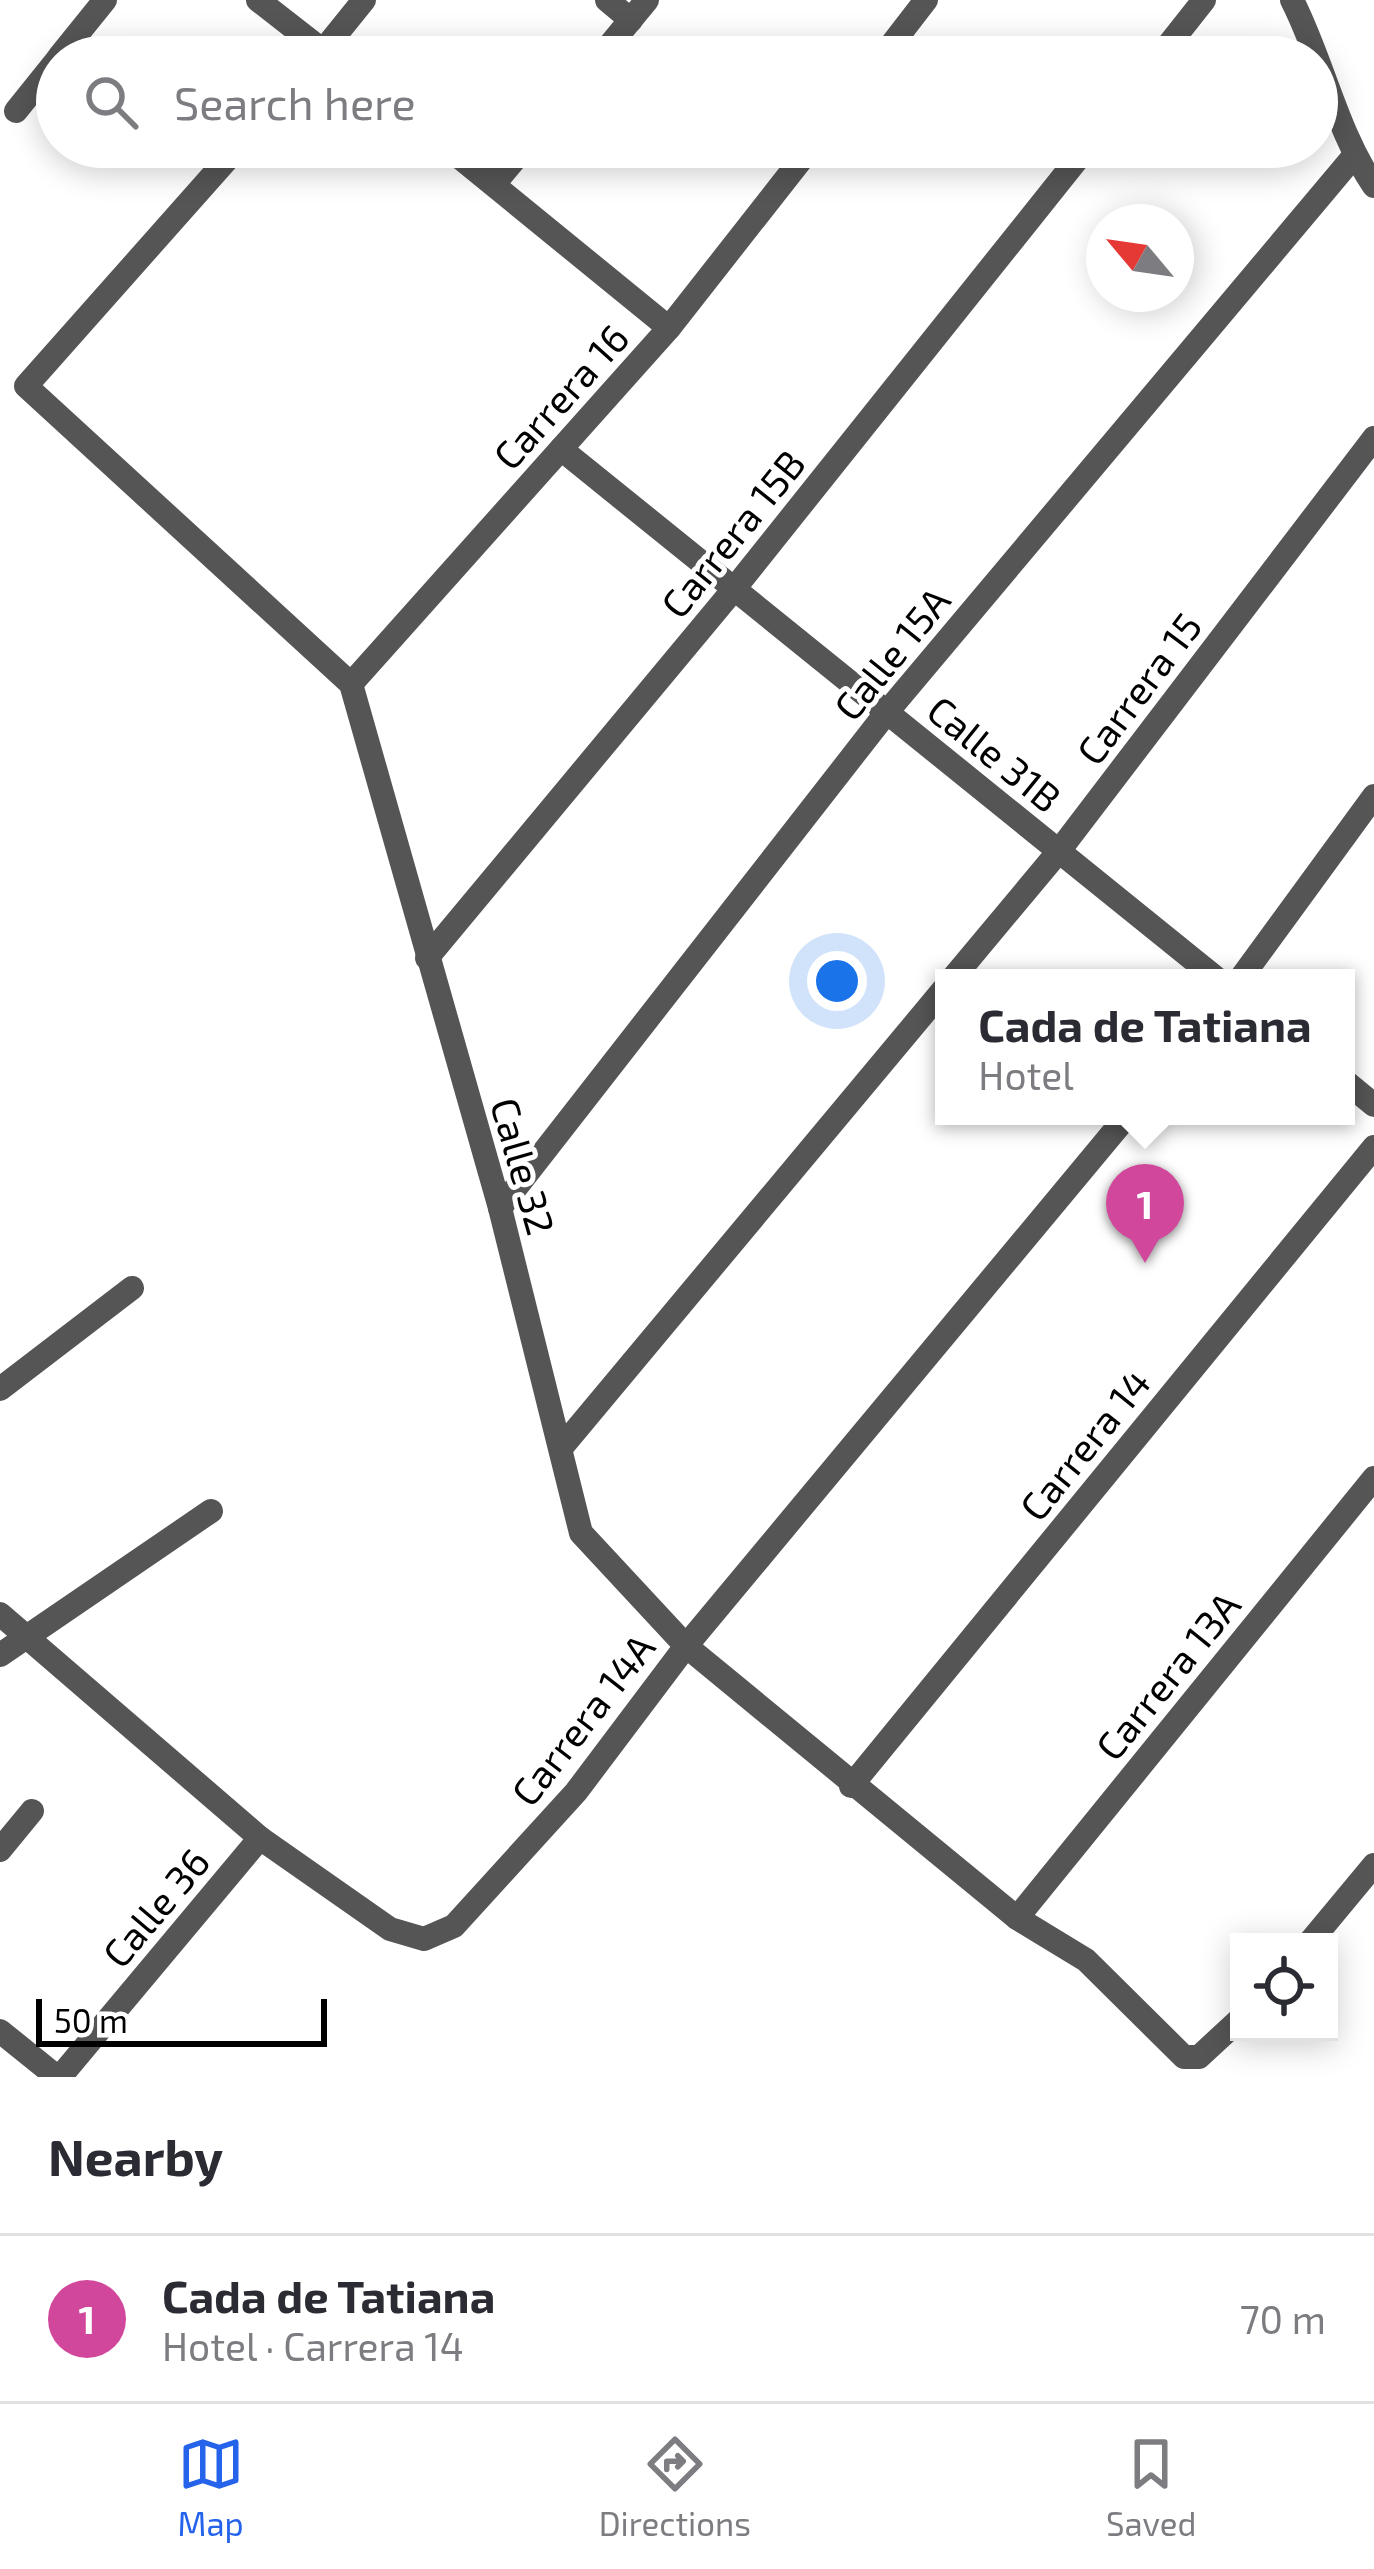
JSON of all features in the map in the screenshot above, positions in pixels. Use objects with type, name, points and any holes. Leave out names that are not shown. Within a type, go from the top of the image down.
[{"type":"street","points":[[76,36],[105,0]]},
{"type":"street","points":[[258,0],[301,36]]},
{"type":"street","points":[[338,36],[364,0]]},
{"type":"street","points":[[607,0],[639,10],[617,36]]},
{"type":"street","points":[[898,36],[926,0]]},
{"type":"street","points":[[1176,36],[1204,0]]},
{"type":"street","points":[[1292,0],[1310,36]]},
{"type":"street","points":[[16,111],[36,86]]},
{"type":"street","points":[[1338,111],[1354,156],[1374,186]]},
{"type":"street","name":"Calle 15A","points":[[500,1208],[887,712],[1354,156]]},
{"type":"street","points":[[219,168],[26,386],[350,684]]},
{"type":"street","points":[[474,168],[669,328]]},
{"type":"street","points":[[494,184],[507,168]]},
{"type":"street","name":"Carrera 16","points":[[350,684],[669,328],[795,168]]},
{"type":"street","name":"Carrera 15B","points":[[428,958],[734,589],[1070,168]]},
{"type":"street","name":"Carrera 15","points":[[961,969],[1059,851],[1374,438]]},
{"type":"street","name":"Calle 31B","points":[[561,449],[1205,969]]},
{"type":"street","name":"Calle 32","points":[[350,684],[500,1208],[581,1534],[686,1646],[1017,1918],[1086,1960],[1184,2057],[1199,2057],[1230,2030]]},
{"type":"street","points":[[1247,969],[1374,796]]},
{"type":"street","points":[[561,1448],[935,1000]]},
{"type":"street","name":"Carrera 14A","points":[[0,1614],[260,1838],[390,1929],[424,1939],[454,1926],[576,1792],[686,1646],[1120,1125]]},
{"type":"street","name":"Carrera 14","points":[[851,1786],[1374,1147]]},
{"type":"street","points":[[0,1389],[132,1288]]},
{"type":"street","name":"Carrera 13A","points":[[1017,1918],[1374,1478]]},
{"type":"street","points":[[0,1655],[212,1511]]},
{"type":"street","points":[[0,1850],[32,1810]]},
{"type":"street","name":"Calle 36","points":[[58,2077],[260,1838]]},
{"type":"street","points":[[1317,1933],[1374,1864]]},
{"type":"street","points":[[0,2031],[58,2077]]},
{"type":"place","name":"Cada de Tatiana","points":[[1145,1263]]}]
